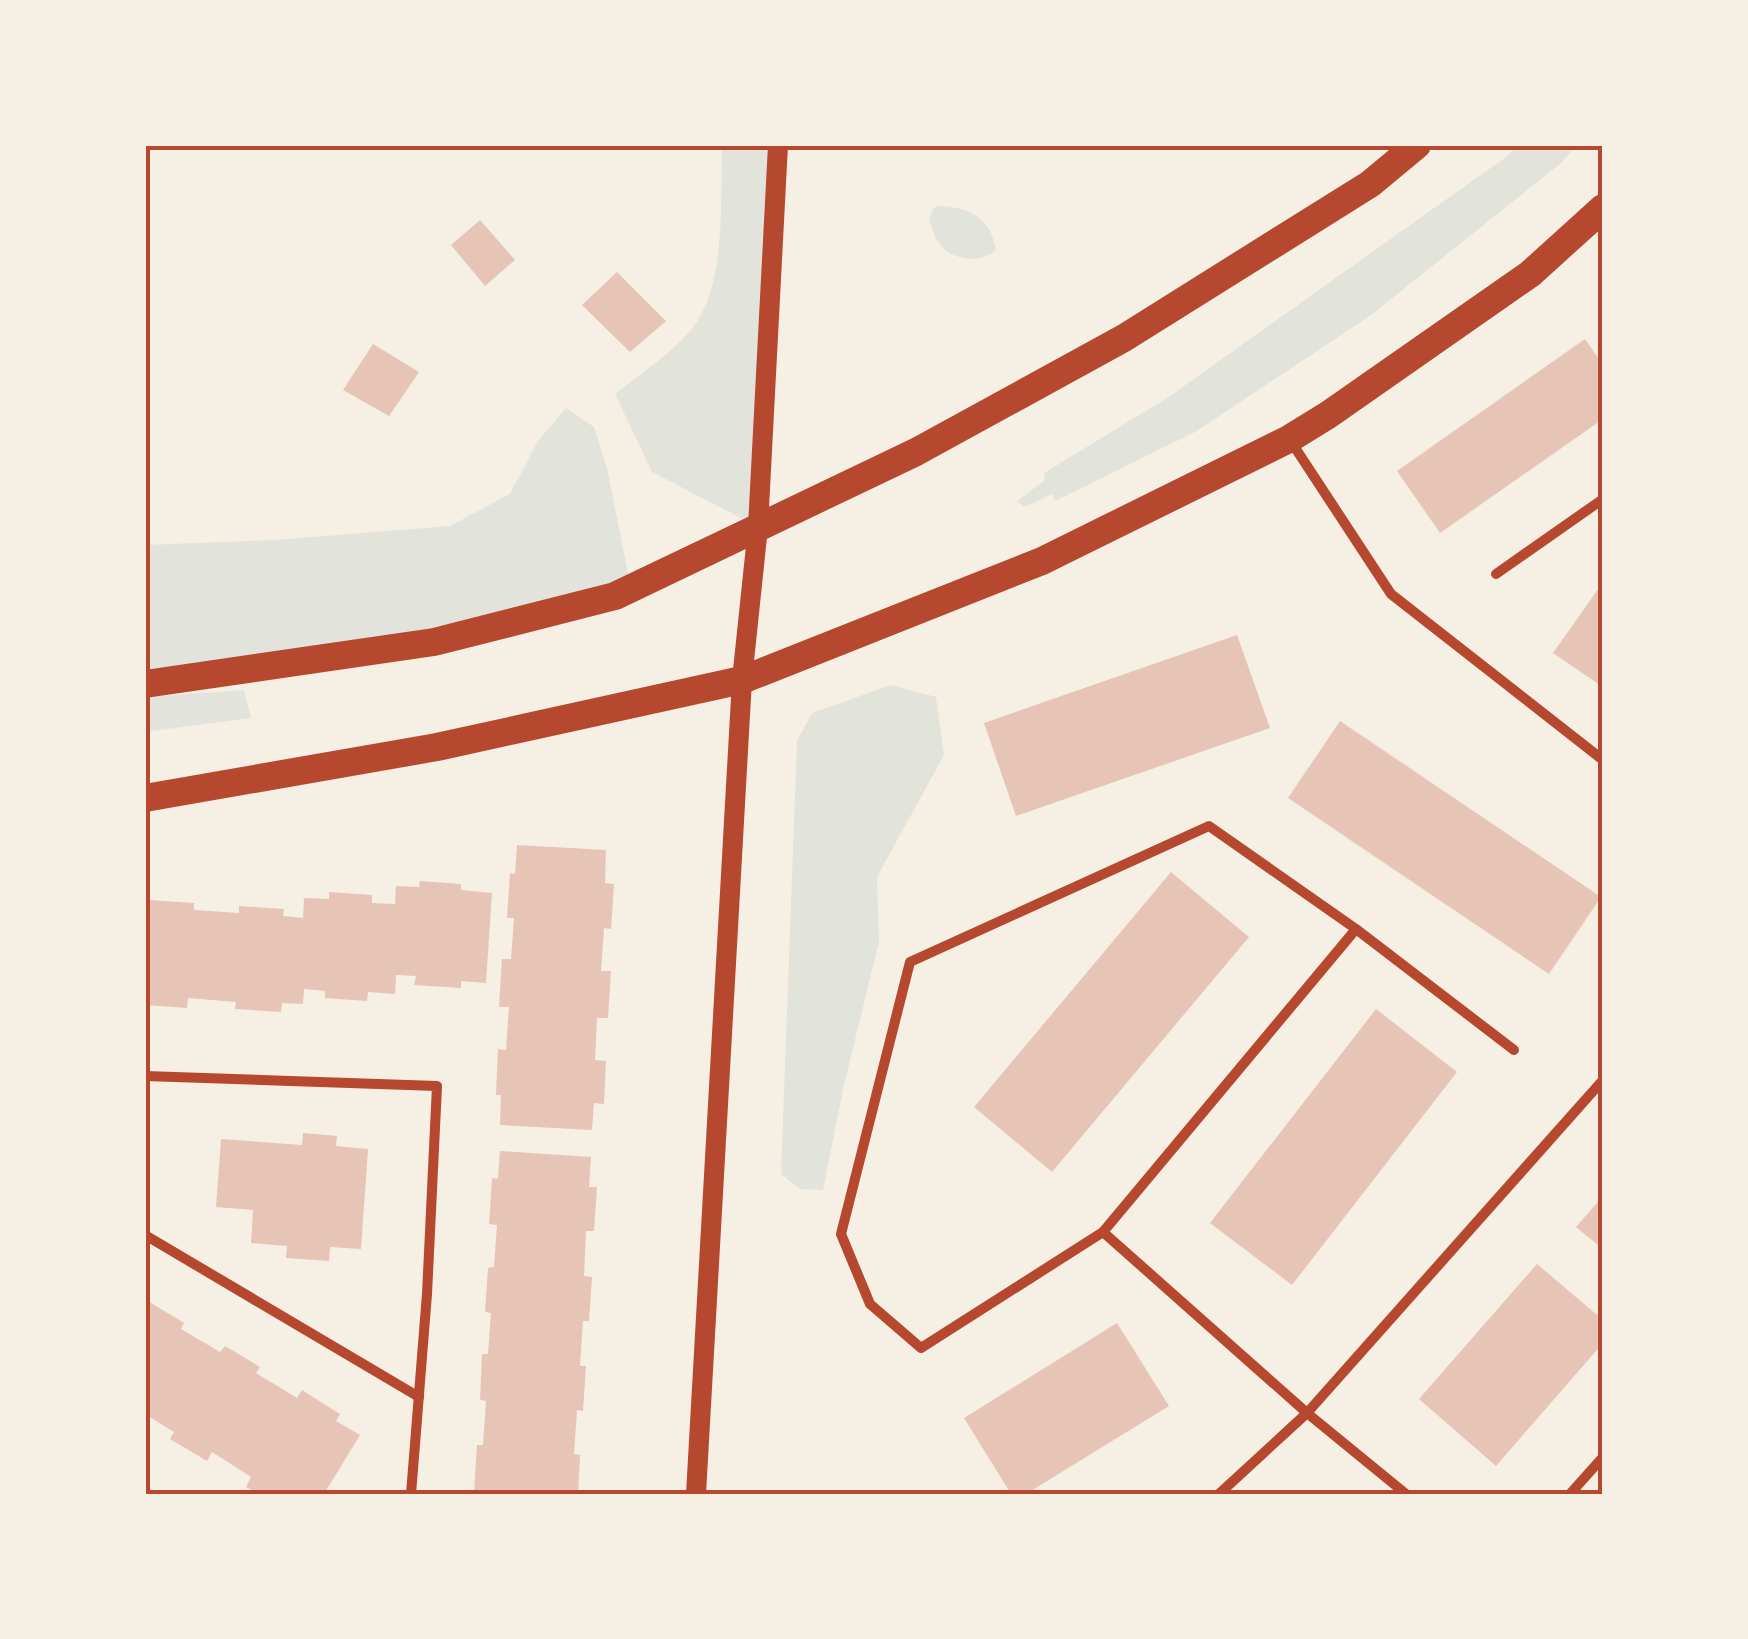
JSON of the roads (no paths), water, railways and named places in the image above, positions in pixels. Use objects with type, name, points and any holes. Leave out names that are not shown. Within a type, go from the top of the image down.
[{"type":"highway","points":[[145,684],[434,642],[615,596],[916,452],[1124,338],[1370,184],[1417,145]]},
{"type":"highway","points":[[145,798],[436,747],[742,680],[1042,561],[1289,439],[1530,274],[1603,208]]},
{"type":"main road","points":[[696,1494],[742,680],[758,527],[778,145]]},
{"type":"street","points":[[1289,439],[1391,594],[1603,760]]},
{"type":"street","points":[[1496,574],[1603,500]]},
{"type":"street","points":[[1356,930],[1103,1232],[921,1348],[870,1304],[841,1234],[910,962],[1210,826],[1356,930],[1514,1050]]},
{"type":"street","points":[[145,1076],[437,1086],[411,1494]]},
{"type":"street","points":[[1219,1494],[1306,1413],[1603,1080]]},
{"type":"street","points":[[1103,1232],[1306,1413],[1406,1494]]},
{"type":"street","points":[[145,1235],[418,1397]]},
{"type":"street","points":[[1570,1494],[1603,1457]]}]
